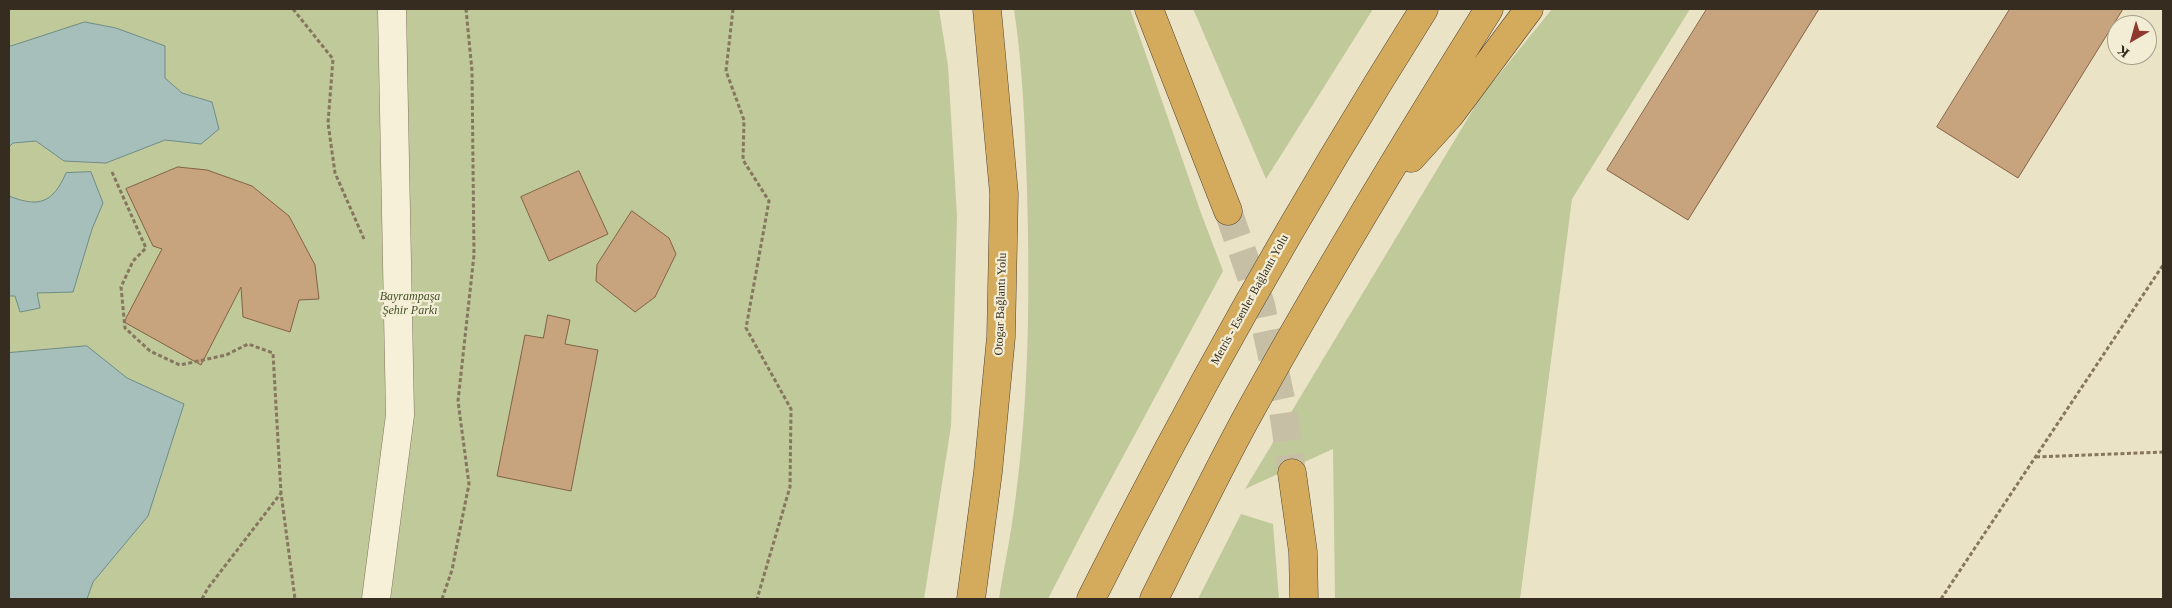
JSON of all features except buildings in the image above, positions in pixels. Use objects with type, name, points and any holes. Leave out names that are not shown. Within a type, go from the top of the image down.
[{"type":"highway","name":"Otogar Bağlantı Yolu","points":[[971,599],[988,472],[1002,337],[1004,194],[987,9]]},
{"type":"highway","points":[[1149,9],[1228,211]]},
{"type":"highway","name":"Metris - Esenler Bağlantı Yolu","points":[[1091,599],[1200,388],[1277,250],[1424,9]]},
{"type":"highway","points":[[1154,599],[1242,426],[1298,326],[1376,192],[1489,9]]},
{"type":"highway","points":[[1376,192],[1413,156],[1450,115],[1529,9]]},
{"type":"highway","points":[[1292,473],[1303,552],[1304,599]]},
{"type":"lane","points":[[376,599],[400,415],[392,9]]},
{"type":"path","points":[[295,9],[333,59],[328,123],[336,173],[367,244]]},
{"type":"path","points":[[442,599],[452,570],[469,484],[458,402],[474,254],[472,71],[466,9]]},
{"type":"path","points":[[733,9],[726,72],[744,120],[743,160],[769,201],[746,328],[792,409],[790,487],[757,599]]},
{"type":"path","points":[[112,172],[146,248],[133,261],[121,288],[126,328],[150,351],[180,365],[226,355],[248,344],[273,354],[282,493],[295,599]]},
{"type":"path","points":[[1941,599],[2163,265]]},
{"type":"path","points":[[2036,457],[2163,452]]},
{"type":"path","points":[[202,599],[208,588],[282,493]]},
{"type":"green space","name":"Bayrampaşa Şehir Parkı","points":[[9,9],[939,9],[948,66],[957,216],[951,426],[924,599],[9,599]]},
{"type":"green space","points":[[1014,9],[1130,9],[1223,271],[1048,599],[999,599],[1012,527],[1020,463],[1027,346],[1027,189],[1022,76]]},
{"type":"green space","points":[[1193,9],[1373,9],[1266,179],[1198,20]]},
{"type":"green space","points":[[1552,9],[1690,9],[1572,199],[1520,599],[1335,599],[1333,449],[1245,489],[1480,98]]},
{"type":"green space","points":[[1241,514],[1273,524],[1279,599],[1198,599]]},
{"type":"water","points":[[85,22],[116,28],[165,46],[165,78],[182,93],[212,102],[219,129],[201,144],[165,140],[106,163],[64,161],[36,141],[13,143],[9,147],[9,47]]},
{"type":"water","points":[[91,172],[103,203],[92,229],[73,292],[37,293],[40,308],[20,312],[15,296],[9,296],[9,196],[29,202],[44,200],[56,191],[66,173]]},
{"type":"water","points":[[87,346],[127,378],[184,404],[148,516],[93,582],[87,599],[9,599],[9,353]]},
{"type":"tunnel","points":[[1228,211],[1261,305],[1282,404],[1292,473]]}]
